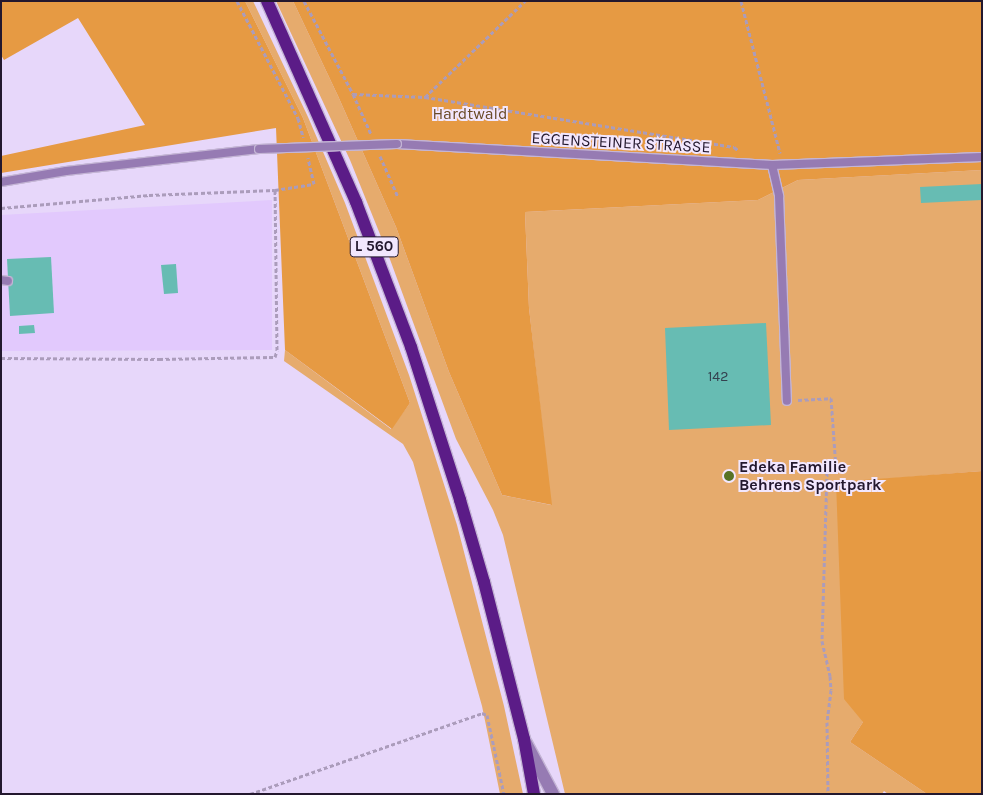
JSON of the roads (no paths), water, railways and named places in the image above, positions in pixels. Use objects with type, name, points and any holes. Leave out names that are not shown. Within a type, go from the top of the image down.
[{"type":"main road","name":"L 560","points":[[266,1],[356,202],[411,347],[479,564],[524,739],[534,794]]},
{"type":"street","points":[[524,739],[553,794]]},
{"type":"lane","name":"EGGENSTEINER STRASSE","points":[[1,182],[66,172],[259,149],[397,144],[755,165],[982,157]]},
{"type":"lane","points":[[772,165],[779,196],[787,401]]},
{"type":"place","name":"Edeka Familie Behrens Sportpark","points":[[729,476]]},
{"type":"park label","name":"Hardtwald","points":[[470,114]]}]
